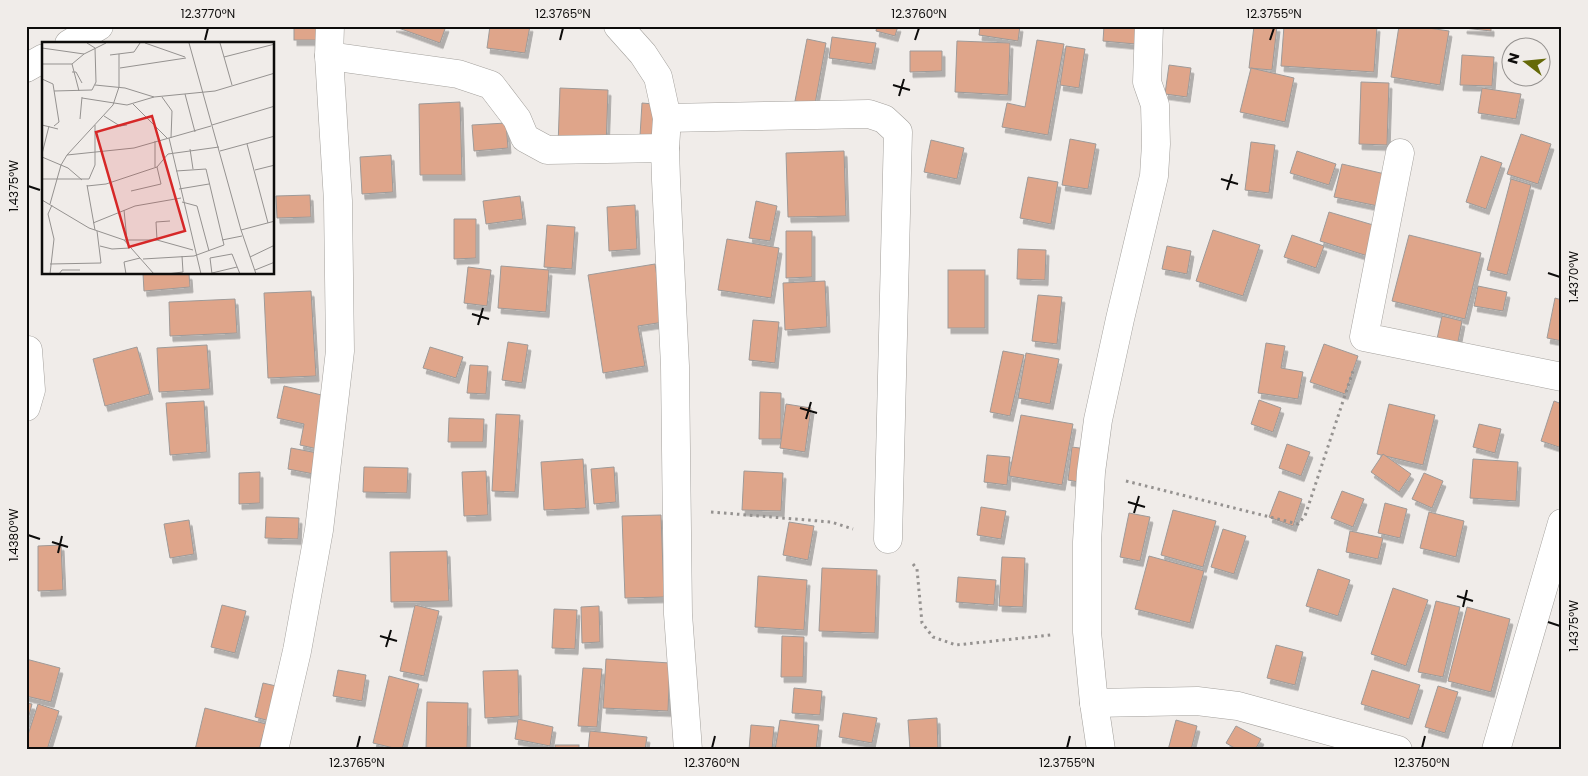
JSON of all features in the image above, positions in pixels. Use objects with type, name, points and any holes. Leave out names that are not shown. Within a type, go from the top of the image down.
[{"type":"street","points":[[72,42],[99,26]]},
{"type":"street","points":[[274,750],[297,651],[319,530],[340,351],[338,201],[329,56],[330,26]]},
{"type":"street","points":[[618,26],[643,54],[658,77],[667,118],[665,148],[675,366],[678,614],[688,750]]},
{"type":"street","points":[[1101,750],[1087,632],[1087,542],[1098,420],[1154,176],[1156,144],[1155,105],[1147,82],[1149,26]]},
{"type":"street","points":[[329,56],[458,74],[491,85],[516,119],[525,138],[547,150],[665,148]]},
{"type":"street","points":[[26,68],[42,59]]},
{"type":"street","points":[[667,118],[870,114],[884,119],[898,132],[888,539]]},
{"type":"street","points":[[1400,153],[1364,337],[1562,377]]},
{"type":"street","points":[[26,406],[31,390],[28,350]]},
{"type":"street","points":[[1496,750],[1562,523]]},
{"type":"street","points":[[1094,703],[1197,701],[1238,706],[1398,750]]},
{"type":"path","points":[[1092,472],[1298,524],[1305,516],[1364,337]]},
{"type":"building","points":[[294,26],[322,26],[322,40],[294,40]]},
{"type":"building","points":[[393,26],[446,26],[440,43]]},
{"type":"building","points":[[490,26],[530,26],[525,53],[487,48]]},
{"type":"building","points":[[877,26],[898,26],[895,36],[876,31]]},
{"type":"building","points":[[980,26],[1020,26],[1018,41],[979,35]]},
{"type":"building","points":[[1104,26],[1148,26],[1146,45],[1103,41]]},
{"type":"building","points":[[1254,26],[1277,26],[1272,70],[1249,68]]},
{"type":"building","points":[[1284,26],[1377,26],[1374,72],[1281,66]]},
{"type":"building","points":[[1399,26],[1415,26],[1449,31],[1440,85],[1391,77]]},
{"type":"building","points":[[1464,26],[1491,26],[1491,31],[1464,28]]},
{"type":"building","points":[[832,37],[876,43],[872,64],[829,58]]},
{"type":"building","points":[[807,39],[826,43],[815,104],[795,101]]},
{"type":"building","points":[[1037,40],[1064,44],[1048,135],[1002,127],[1007,103],[1025,107]]},
{"type":"building","points":[[957,41],[1010,43],[1008,95],[955,92]]},
{"type":"building","points":[[1066,46],[1085,49],[1079,88],[1060,85]]},
{"type":"building","points":[[910,51],[942,51],[942,71],[910,72]]},
{"type":"building","points":[[1462,55],[1494,57],[1492,86],[1460,85]]},
{"type":"building","points":[[1169,65],[1191,68],[1187,97],[1165,94]]},
{"type":"building","points":[[1251,68],[1294,78],[1285,122],[1240,112]]},
{"type":"building","points":[[1361,82],[1389,83],[1387,145],[1359,144]]},
{"type":"building","points":[[560,88],[608,90],[606,148],[558,146]]},
{"type":"building","points":[[1482,88],[1521,94],[1516,119],[1478,113]]},
{"type":"building","points":[[460,102],[462,175],[420,175],[419,104]]},
{"type":"building","points":[[642,103],[665,105],[662,138],[640,136]]},
{"type":"building","points":[[506,123],[508,148],[474,151],[472,125]]},
{"type":"building","points":[[1521,134],[1551,144],[1538,184],[1507,174]]},
{"type":"building","points":[[1070,139],[1096,144],[1088,189],[1062,185]]},
{"type":"building","points":[[931,140],[964,148],[957,179],[924,172]]},
{"type":"building","points":[[1251,142],[1275,145],[1269,193],[1245,190]]},
{"type":"building","points":[[844,151],[846,216],[788,217],[786,153]]},
{"type":"building","points":[[1297,151],[1336,164],[1329,185],[1290,173]]},
{"type":"building","points":[[391,155],[393,192],[362,194],[360,157]]},
{"type":"building","points":[[1481,156],[1502,163],[1486,209],[1466,202]]},
{"type":"building","points":[[1342,164],[1385,174],[1378,206],[1334,197]]},
{"type":"building","points":[[1028,177],[1058,182],[1051,224],[1020,218]]},
{"type":"building","points":[[1511,179],[1531,185],[1507,275],[1487,270]]},
{"type":"building","points":[[310,195],[311,217],[277,218],[276,196]]},
{"type":"building","points":[[520,196],[523,219],[486,224],[483,201]]},
{"type":"building","points":[[756,201],[777,206],[770,241],[749,238]]},
{"type":"building","points":[[635,205],[637,249],[609,251],[607,207]]},
{"type":"building","points":[[1329,212],[1380,227],[1371,257],[1320,241]]},
{"type":"building","points":[[454,219],[476,219],[476,258],[454,259]]},
{"type":"building","points":[[547,225],[575,227],[572,269],[544,267]]},
{"type":"building","points":[[1213,230],[1260,245],[1243,296],[1196,281]]},
{"type":"building","points":[[786,231],[812,231],[812,277],[786,278]]},
{"type":"building","points":[[1292,235],[1324,246],[1316,268],[1284,257]]},
{"type":"building","points":[[1409,235],[1481,253],[1465,319],[1392,301]]},
{"type":"building","points":[[727,239],[779,248],[771,298],[718,290]]},
{"type":"building","points":[[1167,246],[1191,251],[1187,274],[1162,269]]},
{"type":"building","points":[[1018,249],[1046,250],[1045,280],[1017,279]]},
{"type":"building","points":[[655,264],[664,322],[638,326],[645,366],[603,373],[588,275]]},
{"type":"building","points":[[501,266],[549,270],[546,312],[498,308]]},
{"type":"building","points":[[468,267],[491,270],[487,306],[464,303]]},
{"type":"building","points":[[948,270],[985,270],[985,328],[948,328]]},
{"type":"building","points":[[143,275],[189,275],[190,287],[144,291]]},
{"type":"building","points":[[825,281],[827,327],[785,330],[783,283]]},
{"type":"building","points":[[1478,286],[1507,292],[1503,311],[1474,306]]},
{"type":"building","points":[[311,291],[316,376],[268,378],[264,293]]},
{"type":"building","points":[[1038,295],[1062,297],[1057,344],[1032,341]]},
{"type":"building","points":[[1555,298],[1562,300],[1562,341],[1547,338]]},
{"type":"building","points":[[235,299],[237,333],[170,336],[169,302]]},
{"type":"building","points":[[1442,316],[1462,321],[1456,352],[1435,348]]},
{"type":"building","points":[[753,320],[779,322],[775,363],[749,360]]},
{"type":"building","points":[[508,342],[528,345],[522,383],[502,380]]},
{"type":"building","points":[[1266,343],[1285,346],[1281,368],[1303,372],[1298,399],[1258,393]]},
{"type":"building","points":[[1324,344],[1358,356],[1345,394],[1310,382]]},
{"type":"building","points":[[207,345],[210,389],[159,392],[157,348]]},
{"type":"building","points":[[137,347],[150,394],[105,406],[93,359]]},
{"type":"building","points":[[430,347],[463,357],[456,378],[423,368]]},
{"type":"building","points":[[1003,351],[1024,355],[1010,416],[990,412]]},
{"type":"building","points":[[1026,353],[1059,359],[1050,404],[1018,398]]},
{"type":"building","points":[[470,365],[488,366],[486,394],[467,393]]},
{"type":"building","points":[[284,386],[334,398],[322,450],[300,445],[304,424],[277,418]]},
{"type":"building","points":[[760,392],[781,393],[781,439],[759,439]]},
{"type":"building","points":[[1259,400],[1281,408],[1273,432],[1251,424]]},
{"type":"building","points":[[204,401],[207,452],[170,455],[166,403]]},
{"type":"building","points":[[1554,401],[1562,404],[1562,448],[1541,441]]},
{"type":"building","points":[[786,404],[811,408],[805,452],[780,448]]},
{"type":"building","points":[[1389,404],[1435,415],[1423,465],[1377,454]]},
{"type":"building","points":[[496,414],[520,415],[515,492],[492,491]]},
{"type":"building","points":[[1021,415],[1073,424],[1062,485],[1009,476]]},
{"type":"building","points":[[449,418],[484,419],[483,442],[448,442]]},
{"type":"building","points":[[1479,424],[1501,429],[1495,453],[1473,447]]},
{"type":"building","points":[[1287,444],[1310,452],[1301,476],[1279,468]]},
{"type":"building","points":[[1072,447],[1094,450],[1089,484],[1068,480]]},
{"type":"building","points":[[291,448],[323,454],[319,475],[288,469]]},
{"type":"building","points":[[1383,454],[1411,474],[1399,492],[1371,472]]},
{"type":"building","points":[[987,455],[1010,457],[1007,485],[984,482]]},
{"type":"building","points":[[583,459],[586,508],[544,510],[541,462]]},
{"type":"building","points":[[1473,459],[1518,462],[1516,501],[1470,498]]},
{"type":"building","points":[[364,467],[408,468],[407,493],[363,492]]},
{"type":"building","points":[[614,467],[616,502],[594,504],[591,469]]},
{"type":"building","points":[[486,471],[488,515],[464,516],[462,472]]},
{"type":"building","points":[[744,471],[783,473],[781,511],[742,510]]},
{"type":"building","points":[[260,472],[260,503],[239,504],[239,473]]},
{"type":"building","points":[[1424,473],[1443,481],[1432,508],[1412,499]]},
{"type":"building","points":[[1279,491],[1302,499],[1293,526],[1269,517]]},
{"type":"building","points":[[1342,491],[1364,499],[1353,527],[1331,518]]},
{"type":"building","points":[[1385,503],[1407,509],[1400,538],[1378,533]]},
{"type":"building","points":[[981,507],[1006,511],[1001,539],[977,535]]},
{"type":"building","points":[[1173,510],[1216,521],[1203,567],[1161,555]]},
{"type":"building","points":[[1429,512],[1464,521],[1456,557],[1420,548]]},
{"type":"building","points":[[1129,513],[1150,517],[1140,561],[1120,557]]},
{"type":"building","points":[[661,515],[664,597],[625,598],[622,516]]},
{"type":"building","points":[[266,517],[299,518],[298,539],[265,538]]},
{"type":"building","points":[[189,520],[194,554],[170,558],[164,524]]},
{"type":"building","points":[[789,522],[814,526],[808,560],[783,555]]},
{"type":"building","points":[[1223,529],[1246,536],[1234,574],[1211,567]]},
{"type":"building","points":[[1350,531],[1383,538],[1378,559],[1346,552]]},
{"type":"building","points":[[61,545],[63,590],[38,591],[38,546]]},
{"type":"building","points":[[447,551],[449,601],[391,602],[390,552]]},
{"type":"building","points":[[1149,556],[1204,571],[1190,623],[1135,609]]},
{"type":"building","points":[[1002,557],[1025,558],[1023,607],[999,606]]},
{"type":"building","points":[[822,568],[877,570],[875,633],[819,631]]},
{"type":"building","points":[[1318,569],[1350,580],[1338,616],[1306,606]]},
{"type":"building","points":[[758,576],[807,580],[804,630],[755,627]]},
{"type":"building","points":[[958,577],[996,580],[994,605],[956,602]]},
{"type":"building","points":[[1393,588],[1428,600],[1406,666],[1371,654]]},
{"type":"building","points":[[1436,601],[1460,607],[1443,677],[1418,672]]},
{"type":"building","points":[[222,605],[246,611],[235,653],[211,647]]},
{"type":"building","points":[[415,605],[439,611],[424,676],[400,671]]},
{"type":"building","points":[[599,606],[600,642],[582,643],[581,607]]},
{"type":"building","points":[[1467,607],[1510,619],[1491,692],[1448,681]]},
{"type":"building","points":[[554,609],[577,610],[575,649],[552,648]]},
{"type":"building","points":[[782,636],[804,637],[803,677],[781,677]]},
{"type":"building","points":[[1276,645],[1303,652],[1295,685],[1267,678]]},
{"type":"building","points":[[26,659],[60,668],[51,702],[26,696]]},
{"type":"building","points":[[606,659],[670,663],[668,711],[603,708]]},
{"type":"building","points":[[583,668],[602,669],[597,727],[578,726]]},
{"type":"building","points":[[338,670],[366,675],[362,701],[333,696]]},
{"type":"building","points":[[518,670],[519,716],[485,718],[483,671]]},
{"type":"building","points":[[1372,670],[1420,685],[1409,719],[1361,704]]},
{"type":"building","points":[[389,676],[419,684],[402,750],[373,743]]},
{"type":"building","points":[[263,683],[285,688],[277,723],[255,717]]},
{"type":"building","points":[[1438,686],[1458,692],[1445,733],[1425,727]]},
{"type":"building","points":[[794,688],[822,691],[820,715],[792,713]]},
{"type":"building","points":[[427,702],[468,703],[467,750],[426,750]]},
{"type":"building","points":[[26,703],[32,704],[26,727]]},
{"type":"building","points":[[38,704],[59,711],[47,750],[26,750],[26,741]]},
{"type":"building","points":[[205,708],[266,724],[259,750],[195,750]]},
{"type":"building","points":[[843,713],[877,718],[872,743],[839,737]]},
{"type":"building","points":[[937,718],[938,750],[910,750],[908,720]]},
{"type":"building","points":[[518,719],[553,727],[550,746],[515,739]]},
{"type":"building","points":[[780,720],[819,725],[816,750],[775,750]]},
{"type":"building","points":[[1176,720],[1197,726],[1191,750],[1168,750]]},
{"type":"building","points":[[751,725],[774,727],[772,750],[749,750]]},
{"type":"building","points":[[1236,726],[1261,739],[1255,750],[1238,750],[1226,743]]},
{"type":"building","points":[[590,731],[647,737],[645,750],[588,750]]},
{"type":"building","points":[[555,745],[579,745],[579,750],[555,750]]}]
